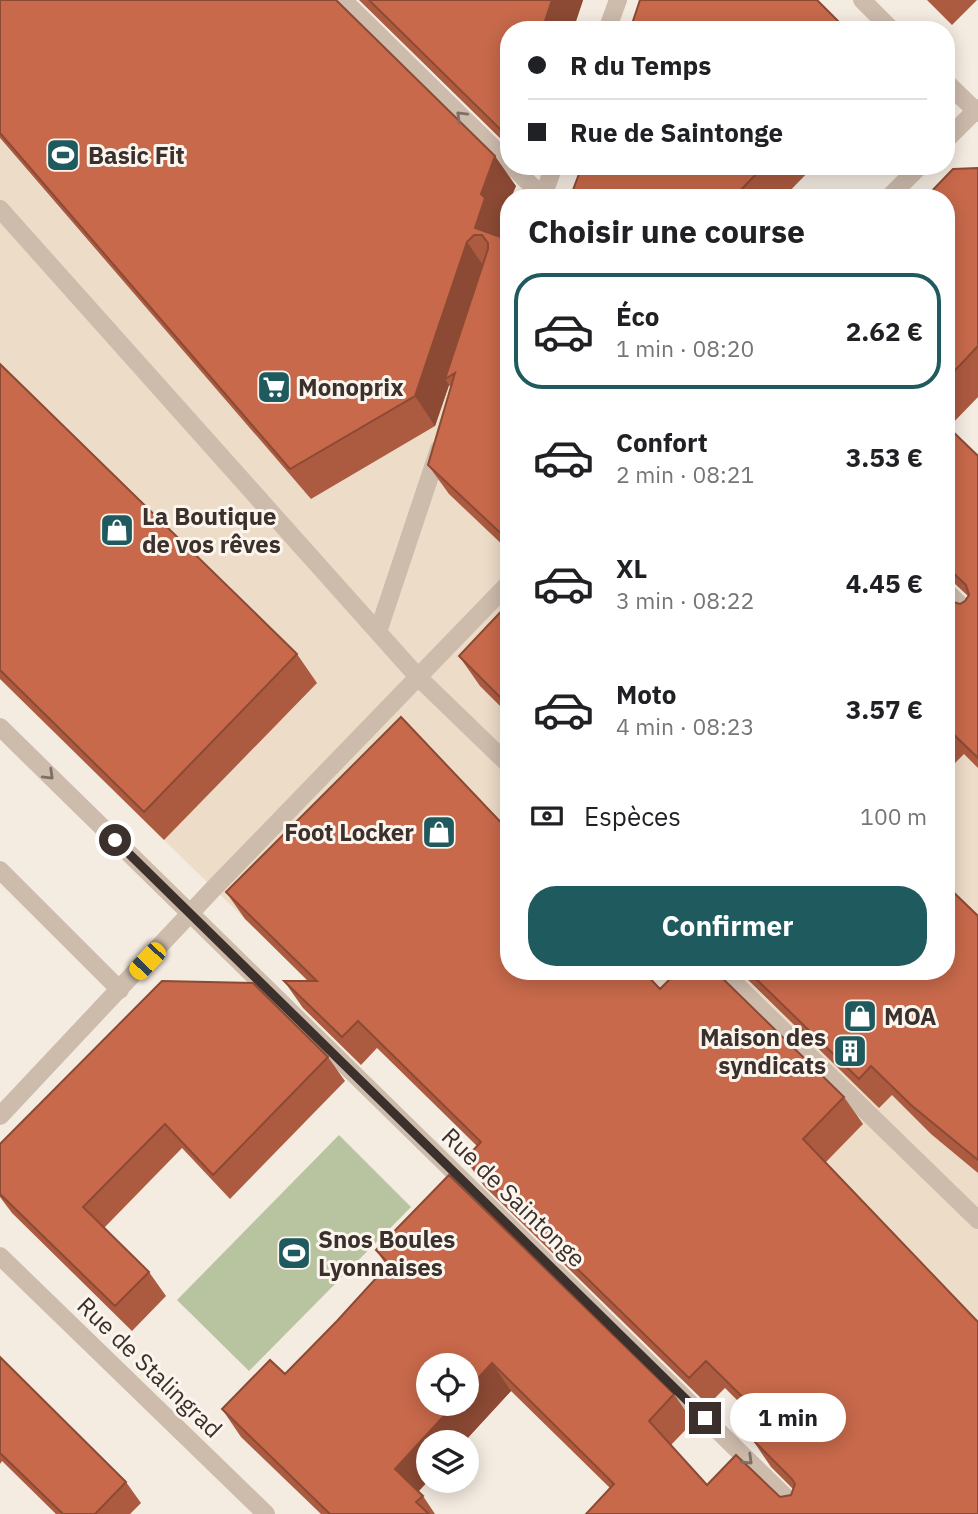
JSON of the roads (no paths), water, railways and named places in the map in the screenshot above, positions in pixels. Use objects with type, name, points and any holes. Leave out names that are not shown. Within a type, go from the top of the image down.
[{"type":"street","points":[[343,0],[500,154]]},
{"type":"street","points":[[610,21],[618,0]]},
{"type":"street","points":[[862,0],[883,21]]},
{"type":"street","points":[[955,90],[977,111],[955,132]]},
{"type":"street","points":[[521,175],[535,189]]},
{"type":"street","points":[[897,189],[911,175]]},
{"type":"street","points":[[0,209],[418,677],[500,756]]},
{"type":"street","points":[[378,632],[445,434]]},
{"type":"street","points":[[0,1116],[213,889],[500,592]]},
{"type":"street","points":[[955,600],[978,622]]},
{"type":"street","name":"Rue de Saintonge","points":[[0,727],[803,1514]]},
{"type":"street","points":[[0,870],[120,990]]},
{"type":"street","points":[[731,980],[978,1220]]},
{"type":"street","name":"Rue de Stalingrad","points":[[0,1256],[267,1514]]},
{"type":"place","name":"Basic Fit","points":[[63,155]]},
{"type":"place","name":"Monoprix","points":[[274,387]]},
{"type":"place","name":"La Boutique de vos rêves","points":[[117,530]]},
{"type":"place","name":"Foot Locker","points":[[439,832]]},
{"type":"place","name":"MOA","points":[[860,1016]]},
{"type":"place","name":"Maison des syndicats","points":[[850,1051]]},
{"type":"place","name":"Snos Boules Lyonnaises","points":[[294,1253]]}]
